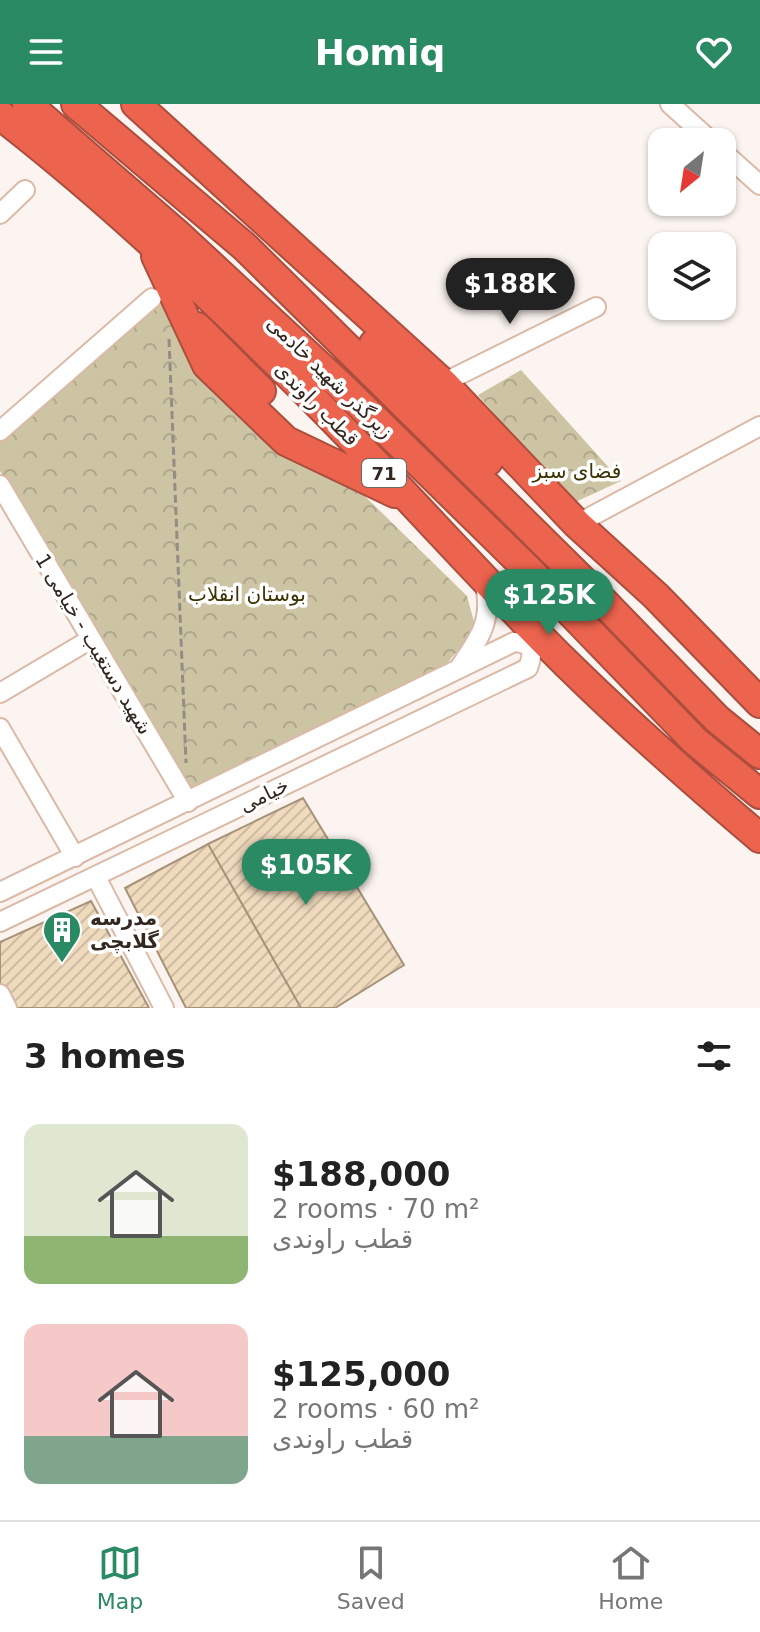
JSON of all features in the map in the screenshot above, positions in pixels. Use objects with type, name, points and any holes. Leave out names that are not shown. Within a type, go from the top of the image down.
[{"type":"highway","name":"زیرگذر شهید خادمی","points":[[27,104],[342,387],[500,542],[695,741],[760,794]]},
{"type":"highway","name":"زیرگذر شهید خادمی","points":[[76,104],[245,247],[584,582],[717,719],[760,754]]},
{"type":"highway","points":[[136,104],[443,383],[577,524],[656,596],[760,703]]},
{"type":"highway","name":"قطب راوندی","points":[[0,115],[46,151],[237,324],[565,662],[662,755],[760,838]]},
{"type":"highway","points":[[151,245],[175,320],[337,465],[410,500]]},
{"type":"highway","points":[[245,247],[313,281],[632,610],[719,661]]},
{"type":"highway","points":[[242,294],[282,348],[544,613],[565,662]]},
{"type":"street","points":[[670,104],[697,128]]},
{"type":"street","points":[[736,164],[760,185]]},
{"type":"street","points":[[0,214],[25,190]]},
{"type":"street","points":[[0,431],[152,298]]},
{"type":"street","points":[[443,383],[596,307]]},
{"type":"street","points":[[577,524],[760,426]]},
{"type":"street","name":"شهید دستغیب - خیامی 1","points":[[3,497],[188,802]]},
{"type":"street","points":[[458,670],[487,620],[489,601],[482,575]]},
{"type":"street","points":[[0,693],[91,639]]},
{"type":"street","name":"خیامی","points":[[0,892],[514,642],[530,647],[533,654],[528,668],[0,922]]},
{"type":"street","points":[[0,728],[75,857]]},
{"type":"street","points":[[96,877],[164,1008]]},
{"type":"street","points":[[0,994],[7,1008]]},
{"type":"path","points":[[175,320],[188,802]]},
{"type":"green space","name":"بوستان انقلاب","points":[[158,294],[467,596],[476,629],[448,662],[188,802],[0,471],[0,423]]},
{"type":"green space","name":"فضای سبز","points":[[521,370],[621,481],[571,504],[478,395]]},
{"type":"building","points":[[303,798],[404,965],[335,1008],[301,1008],[208,844]]},
{"type":"building","points":[[208,844],[301,1008],[186,1008],[125,888]]},
{"type":"building","name":"مدرسه گلابچی","points":[[91,901],[149,1008],[11,1008],[0,985],[0,942]]},
{"type":"place","name":"مدرسه گلابچی","points":[[62,964]]}]
